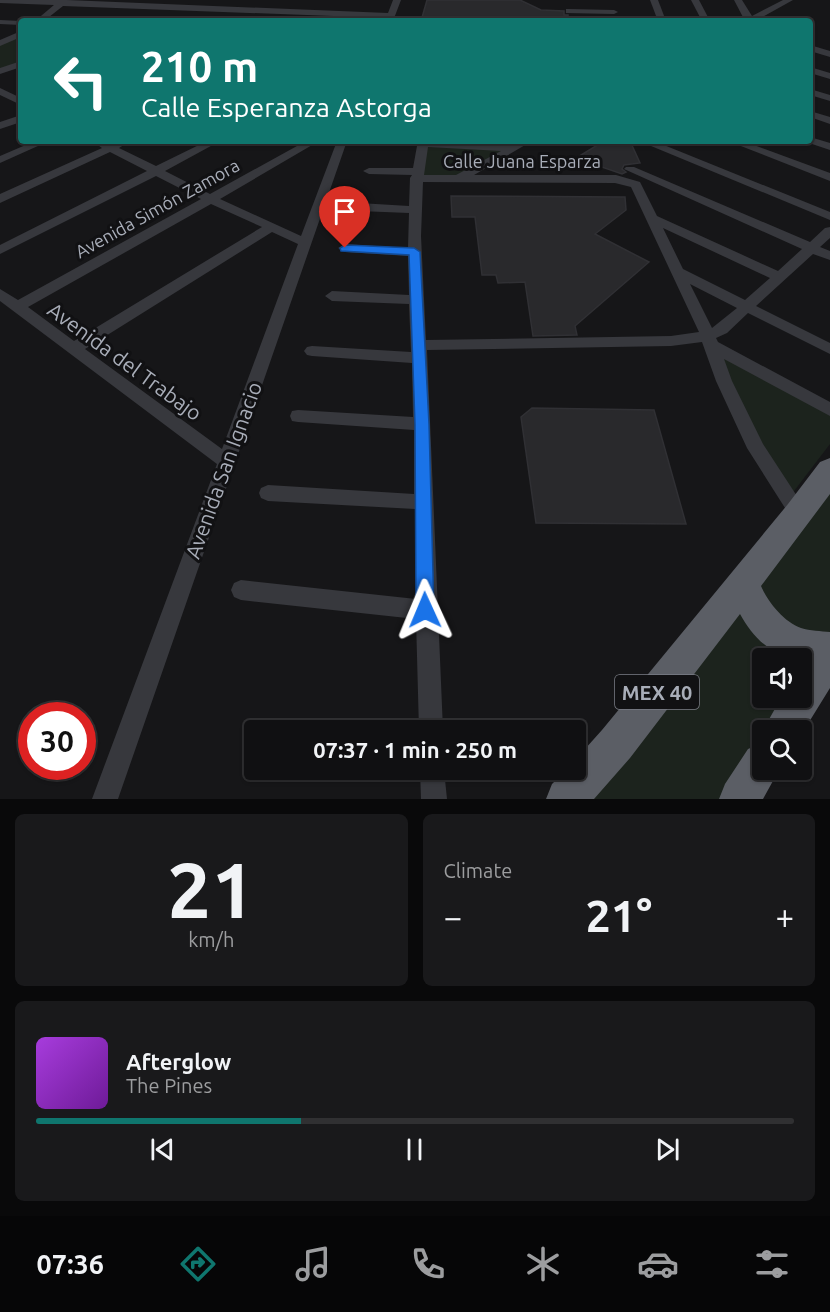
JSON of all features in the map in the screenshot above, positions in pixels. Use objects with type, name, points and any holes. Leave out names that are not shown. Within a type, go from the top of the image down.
[{"type":"highway","name":"MEX 40","points":[[567,799],[616,744],[799,513],[830,470]]},
{"type":"highway","points":[[743,581],[748,600],[757,614],[776,632],[800,645],[830,652],[788,720]]},
{"type":"highway","points":[[740,799],[752,779]]},
{"type":"street","points":[[172,11],[182,0]]},
{"type":"street","points":[[390,18],[397,0]]},
{"type":"street","points":[[568,0],[570,18]]},
{"type":"street","points":[[569,11],[615,17],[610,0]]},
{"type":"street","points":[[654,0],[661,18]]},
{"type":"street","points":[[695,0],[704,18]]},
{"type":"street","points":[[738,0],[748,18]]},
{"type":"street","points":[[756,18],[789,0]]},
{"type":"street","points":[[0,1],[62,2],[172,11],[343,18]]},
{"type":"street","points":[[43,18],[62,2]]},
{"type":"street","points":[[0,22],[18,23]]},
{"type":"street","points":[[0,44],[18,35]]},
{"type":"street","points":[[813,49],[830,54]]},
{"type":"street","points":[[0,71],[18,65]]},
{"type":"street","points":[[813,71],[830,76]]},
{"type":"street","points":[[2,94],[18,89]]},
{"type":"street","points":[[813,93],[830,98]]},
{"type":"street","points":[[2,94],[18,101]]},
{"type":"street","points":[[813,115],[830,121]]},
{"type":"street","points":[[0,126],[18,119]]},
{"type":"street","points":[[813,141],[830,147]]},
{"type":"street","points":[[0,160],[37,144]]},
{"type":"street","points":[[103,144],[211,199],[305,242]]},
{"type":"street","points":[[0,199],[119,144]]},
{"type":"street","points":[[0,250],[209,144]]},
{"type":"street","name":"Avenida Simón Zamora","points":[[17,307],[309,144]]},
{"type":"street","name":"Avenida San Ignacio","points":[[105,799],[341,144]]},
{"type":"street","points":[[423,144],[416,175],[414,252],[420,351],[425,610],[430,720]]},
{"type":"street","points":[[441,144],[514,148]]},
{"type":"street","points":[[456,180],[521,144]]},
{"type":"street","points":[[651,144],[830,216]]},
{"type":"street","points":[[741,144],[830,177]]},
{"type":"street","name":"Calle Juana Esparza","points":[[369,171],[456,180],[616,179],[629,175],[830,256]]},
{"type":"street","points":[[629,175],[654,219],[710,341],[724,381],[756,448],[799,513]]},
{"type":"street","points":[[359,207],[415,210]]},
{"type":"street","points":[[654,219],[779,277]]},
{"type":"street","points":[[73,349],[271,227]]},
{"type":"street","points":[[710,341],[830,231]]},
{"type":"street","points":[[345,248],[414,252]]},
{"type":"street","points":[[678,272],[830,349]]},
{"type":"street","name":"Avenida del Trabajo","points":[[0,294],[226,461]]},
{"type":"street","points":[[333,296],[417,300]]},
{"type":"street","points":[[312,351],[420,351],[710,341],[830,410]]},
{"type":"street","points":[[298,416],[422,424]]},
{"type":"street","points":[[268,493],[424,502]]},
{"type":"street","points":[[241,590],[425,610]]},
{"type":"street","points":[[433,780],[434,799]]},
{"type":"shaded area","points":[[18,40],[18,63],[0,69],[0,44]]},
{"type":"shaded area","points":[[423,144],[514,148],[456,180],[416,178]]},
{"type":"shaded area","points":[[717,350],[830,412],[830,444],[791,495],[760,447]]},
{"type":"shaded area","points":[[830,477],[830,643],[802,640],[751,591]]},
{"type":"shaded area","points":[[740,593],[807,648],[752,648],[752,708],[789,708],[781,720],[752,720],[752,769],[734,799],[571,799]]},
{"type":"building","points":[[427,0],[520,0],[541,10],[564,11],[564,15],[568,15],[568,18],[422,18]]},
{"type":"building","points":[[599,144],[631,144],[640,163],[624,165],[622,169],[626,172],[622,174],[576,158]]},
{"type":"building","points":[[451,196],[625,197],[626,210],[595,234],[649,262],[575,326],[577,335],[533,336],[525,282],[498,283],[496,275],[482,275],[475,217],[452,217]]},
{"type":"building","points":[[532,408],[654,410],[686,524],[536,523],[521,417]]},
{"type":"route","points":[[345,248],[414,252],[422,424],[425,610]]}]
